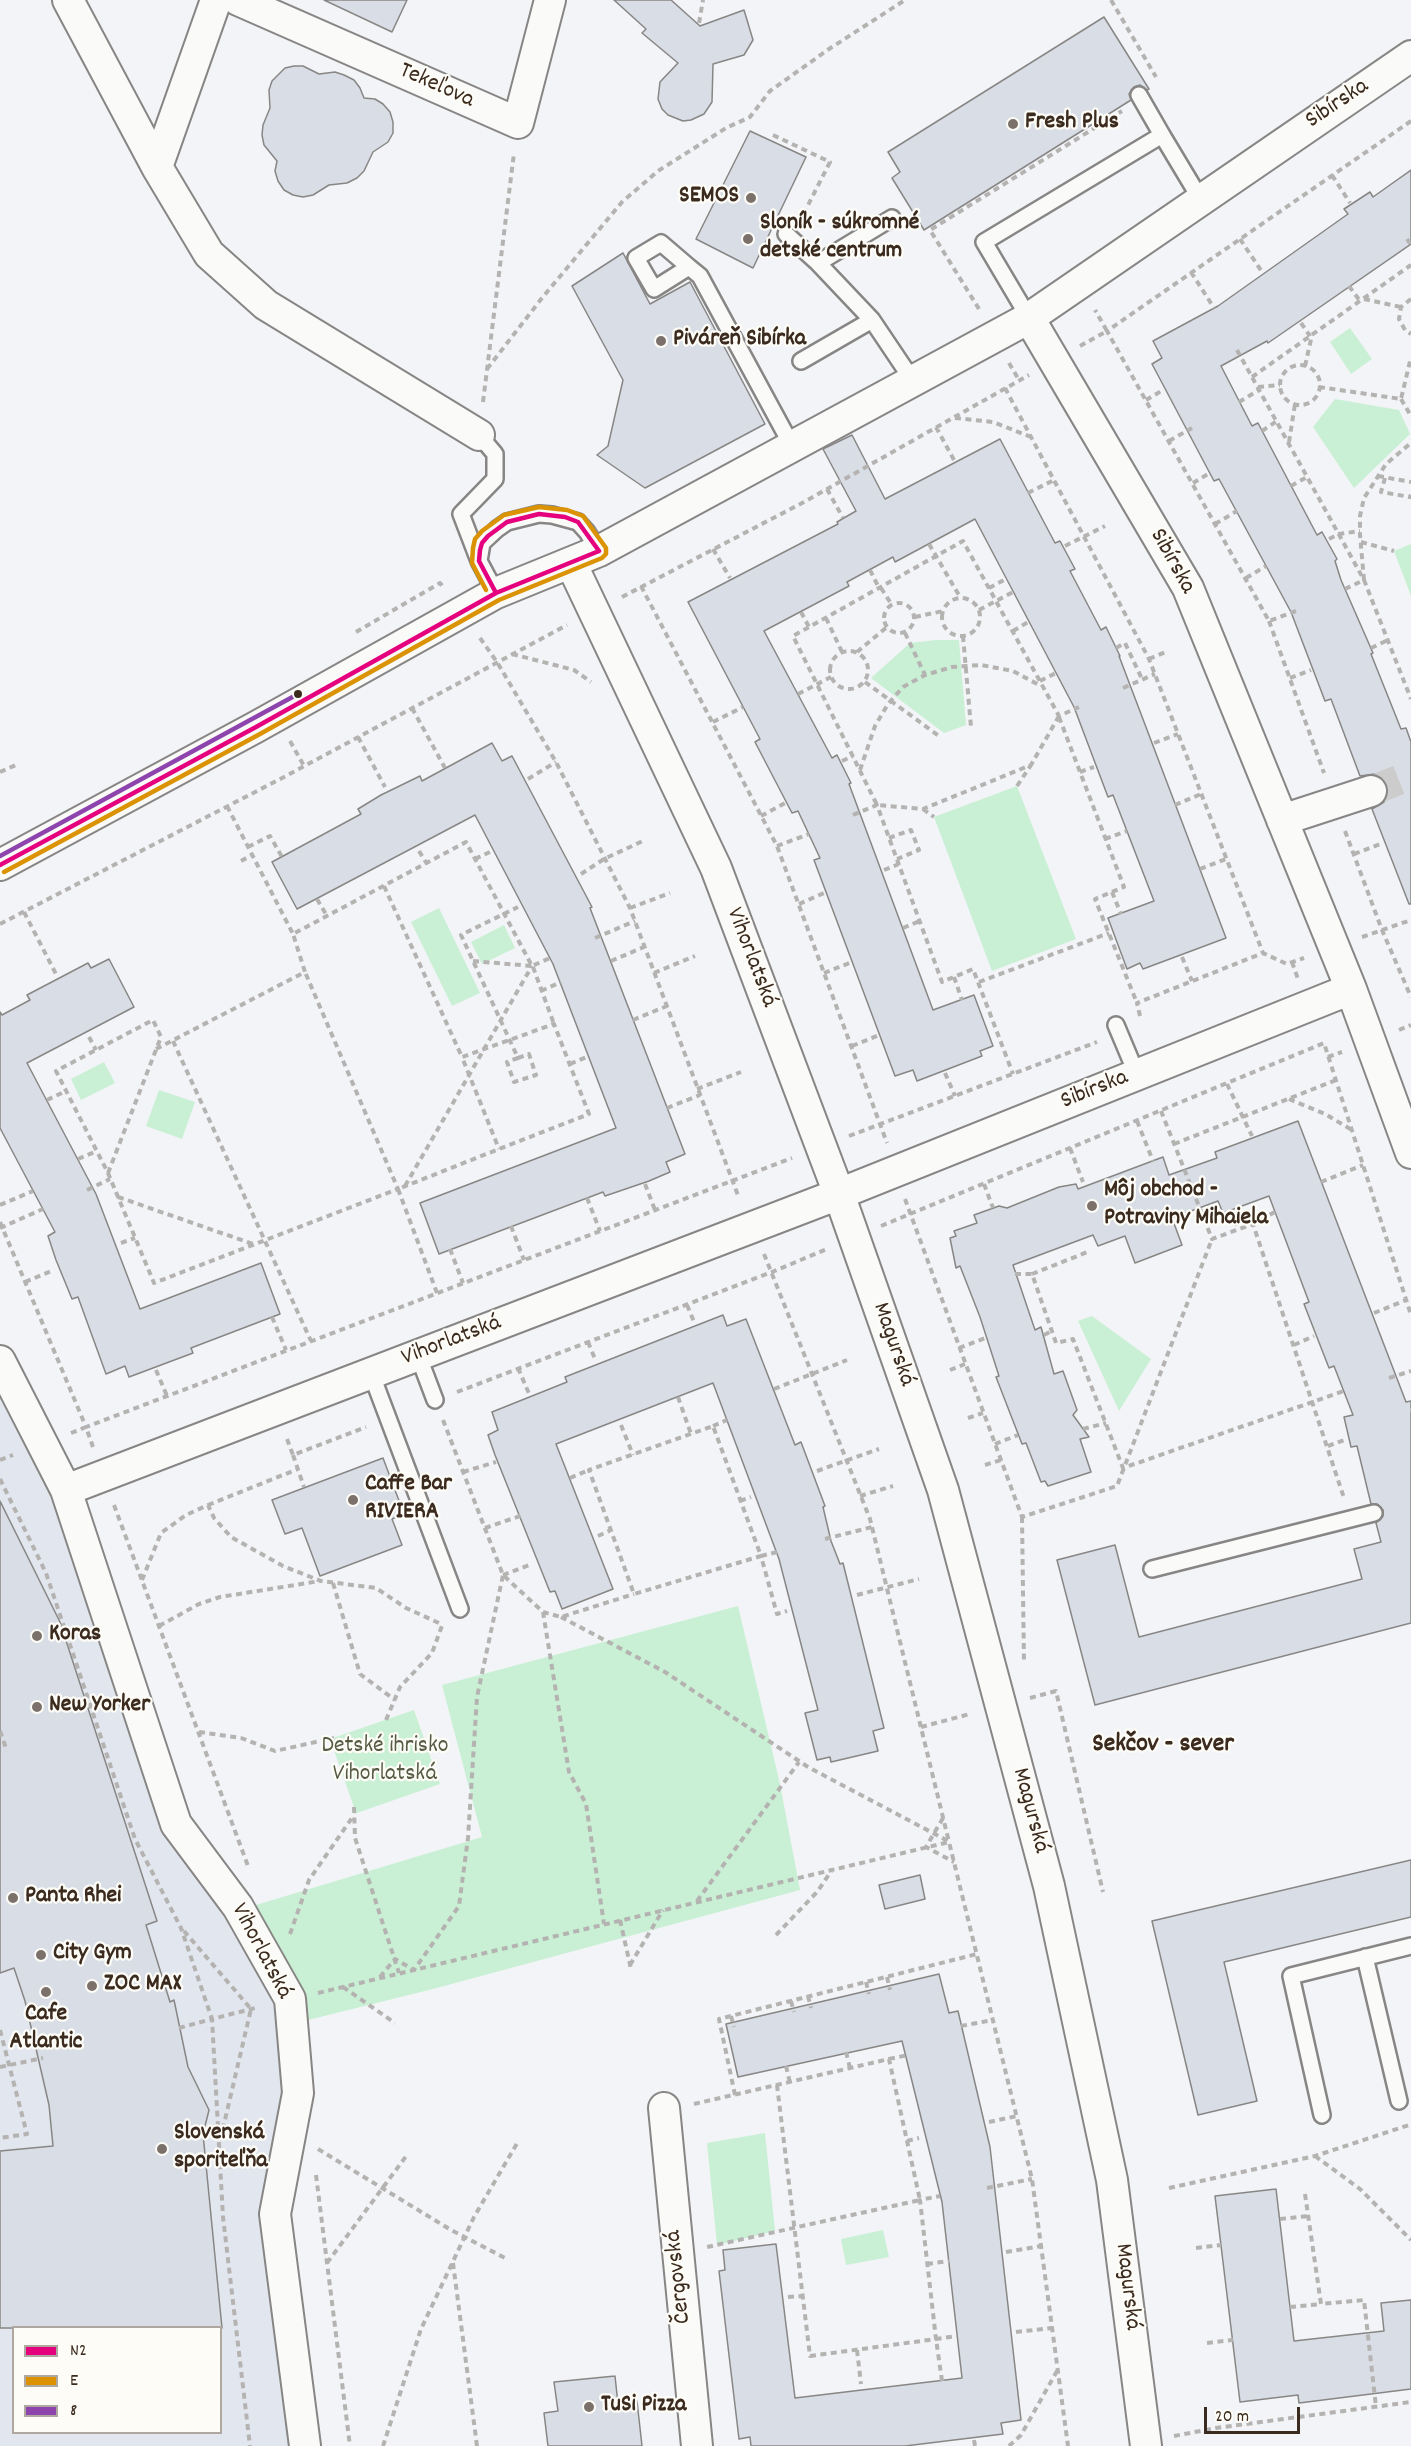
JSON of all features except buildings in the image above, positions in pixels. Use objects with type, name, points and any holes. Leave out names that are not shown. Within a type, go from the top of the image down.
[{"type":"street","points":[[68,0],[157,168],[209,254],[266,305],[478,435]]},
{"type":"street","points":[[157,168],[216,0]]},
{"type":"street","name":"Tekeľova","points":[[238,0],[518,123]]},
{"type":"street","points":[[518,123],[550,0]]},
{"type":"street","name":"Sibírska","points":[[571,563],[599,551],[1029,318],[1411,56]]},
{"type":"street","name":"Sibírska","points":[[1029,318],[1188,588],[1351,989],[1411,1153]]},
{"type":"street","points":[[0,865],[256,727],[496,593],[571,563]]},
{"type":"street","name":"Vihorlatská","points":[[66,1490],[839,1194],[716,868],[571,563]]},
{"type":"street","points":[[1282,820],[1371,791]]},
{"type":"street","name":"Sibírska","points":[[839,1194],[1351,989]]},
{"type":"street","name":"Magurská","points":[[839,1194],[944,1490],[1049,1886],[1112,2181],[1146,2446]]},
{"type":"street","name":"Vihorlatská","points":[[0,1361],[66,1490],[176,1824],[238,1907],[290,1999],[298,2093],[275,2214],[305,2446]]},
{"type":"street","name":"Čergovská","points":[[675,2107],[697,2446]]},
{"type":"lane","points":[[1139,95],[1201,200]]},
{"type":"lane","points":[[1029,318],[984,242],[1162,135]]},
{"type":"lane","points":[[818,263],[892,218]]},
{"type":"lane","points":[[789,237],[818,263],[872,320],[913,381]]},
{"type":"lane","points":[[689,267],[700,276],[792,446]]},
{"type":"lane","points":[[801,361],[872,320]]},
{"type":"lane","points":[[478,435],[495,454],[495,479],[461,514],[479,561],[496,593]]},
{"type":"lane","points":[[479,561],[482,543],[497,529],[507,522],[539,514],[552,514],[578,522],[599,551]]},
{"type":"lane","points":[[1118,1029],[1137,1075]]},
{"type":"lane","points":[[417,1355],[435,1400]]},
{"type":"lane","points":[[371,1373],[460,1609]]},
{"type":"lane","points":[[1152,1569],[1374,1513]]},
{"type":"lane","points":[[1322,2115],[1291,1976],[1411,1946]]},
{"type":"lane","points":[[1365,1957],[1399,2101]]},
{"type":"path","points":[[699,22],[702,0]]},
{"type":"path","points":[[487,369],[542,298],[622,202],[658,171],[726,128],[750,117],[770,91],[905,0]]},
{"type":"path","points":[[0,924],[827,489],[936,428],[1107,330],[1411,121]]},
{"type":"path","points":[[478,435],[518,123]]},
{"type":"path","points":[[773,135],[830,162],[789,237]]},
{"type":"path","points":[[1332,175],[1350,203]]},
{"type":"path","points":[[1240,239],[1262,272]]},
{"type":"path","points":[[1407,239],[1411,245]]},
{"type":"path","points":[[1252,377],[1411,265]]},
{"type":"path","points":[[1191,272],[1214,308]]},
{"type":"path","points":[[1350,286],[1361,300],[1401,307]]},
{"type":"path","points":[[1411,299],[1401,307],[1399,320],[1411,334]]},
{"type":"path","points":[[1301,323],[1311,335]]},
{"type":"path","points":[[1107,330],[1269,621],[1296,611]]},
{"type":"path","points":[[1305,366],[1311,335]]},
{"type":"path","points":[[1237,350],[1364,580],[1411,699]]},
{"type":"path","points":[[1411,357],[1408,379],[1401,399],[1411,416]]},
{"type":"path","points":[[1305,366],[1316,374],[1318,393],[1308,403],[1295,404],[1284,397],[1280,385],[1288,369],[1305,366]]},
{"type":"path","points":[[1239,402],[1259,388],[1280,385]]},
{"type":"path","points":[[1319,387],[1401,399]]},
{"type":"path","points":[[1005,388],[1149,659],[1263,953],[1287,964],[1411,920]]},
{"type":"path","points":[[1146,400],[1163,390]]},
{"type":"path","points":[[1289,443],[1295,404]]},
{"type":"path","points":[[953,418],[993,422],[1032,438]]},
{"type":"path","points":[[1262,430],[1276,421]]},
{"type":"path","points":[[936,428],[954,460]]},
{"type":"path","points":[[1169,441],[1192,428]]},
{"type":"path","points":[[1364,580],[1360,516],[1364,498],[1386,464],[1411,443]]},
{"type":"path","points":[[1193,483],[1208,474]]},
{"type":"path","points":[[1378,476],[1411,482]]},
{"type":"path","points":[[1291,486],[1307,477]]},
{"type":"path","points":[[1385,478],[1381,492],[1410,497],[1411,495]]},
{"type":"path","points":[[1028,493],[1054,480]]},
{"type":"path","points":[[827,489],[843,518]]},
{"type":"path","points":[[1215,524],[1237,512]]},
{"type":"path","points":[[1065,546],[1105,526]]},
{"type":"path","points":[[1329,539],[1339,534],[1360,531]]},
{"type":"path","points":[[43,1209],[1,1225],[86,1427],[1013,1074],[1118,1029],[1143,1025],[1137,1003],[1095,899],[1124,887],[1059,716],[963,541],[793,636],[877,805],[942,982],[974,969],[1013,1074]]},
{"type":"path","points":[[1361,542],[1394,551]]},
{"type":"path","points":[[930,543],[960,597],[972,601],[979,610],[980,618],[975,630],[963,636],[957,636],[947,630],[942,621],[947,603],[960,597]]},
{"type":"path","points":[[713,549],[730,578]]},
{"type":"path","points":[[1246,578],[1266,566]]},
{"type":"path","points":[[870,570],[892,605]]},
{"type":"path","points":[[989,588],[1006,579]]},
{"type":"path","points":[[1345,589],[1364,580]]},
{"type":"path","points":[[641,586],[777,846],[881,1124],[959,1348],[1022,1517],[1024,1665]]},
{"type":"path","points":[[979,610],[1013,592]]},
{"type":"path","points":[[897,603],[907,604],[915,616],[913,626],[905,633],[895,633],[887,627],[884,617],[888,608],[897,603]]},
{"type":"path","points":[[915,616],[943,611]]},
{"type":"path","points":[[801,612],[809,627]]},
{"type":"path","points":[[826,617],[842,652]]},
{"type":"path","points":[[1013,631],[1028,622]]},
{"type":"path","points":[[856,652],[887,627]]},
{"type":"path","points":[[905,633],[925,675]]},
{"type":"path","points":[[963,636],[971,728]]},
{"type":"path","points":[[1371,648],[1388,640]]},
{"type":"path","points":[[1116,648],[1125,643],[1142,680]]},
{"type":"path","points":[[1149,659],[1168,651]]},
{"type":"path","points":[[842,652],[856,652],[862,655],[869,671],[861,686],[848,690],[836,685],[831,677],[830,667],[832,661],[842,652]]},
{"type":"path","points":[[511,654],[574,670],[597,686]]},
{"type":"path","points":[[860,771],[875,726],[891,701],[903,687],[925,675],[952,667],[981,665],[1013,671],[1043,687]]},
{"type":"path","points":[[1290,678],[1311,670]]},
{"type":"path","points":[[1040,681],[1056,673]]},
{"type":"path","points":[[1123,688],[1155,674]]},
{"type":"path","points":[[798,694],[831,677]]},
{"type":"path","points":[[865,682],[939,736]]},
{"type":"path","points":[[713,722],[743,706]]},
{"type":"path","points":[[1017,786],[1059,716],[1079,707]]},
{"type":"path","points":[[412,708],[445,768]]},
{"type":"path","points":[[1154,743],[1178,734]]},
{"type":"path","points":[[358,737],[385,788]]},
{"type":"path","points":[[842,761],[853,756]]},
{"type":"path","points":[[528,779],[556,762]]},
{"type":"path","points":[[0,772],[18,764]]},
{"type":"path","points":[[853,815],[877,805],[923,808],[1031,765]]},
{"type":"path","points":[[1080,772],[1094,767]]},
{"type":"path","points":[[1175,805],[1201,794]]},
{"type":"path","points":[[761,816],[787,802]]},
{"type":"path","points":[[227,806],[293,934],[305,972],[398,1189],[437,1293]]},
{"type":"path","points":[[923,808],[934,818]]},
{"type":"path","points":[[889,838],[911,830],[919,850],[897,859]]},
{"type":"path","points":[[1106,839],[1127,831]]},
{"type":"path","points":[[777,846],[809,834]]},
{"type":"path","points":[[248,847],[270,836],[282,856]]},
{"type":"path","points":[[581,873],[604,859],[645,840]]},
{"type":"path","points":[[108,1173],[161,1037],[153,1020],[56,1071],[108,1173],[154,1283],[589,1114],[532,966],[466,842],[293,934]]},
{"type":"path","points":[[1354,854],[1383,843]]},
{"type":"path","points":[[475,859],[494,850]]},
{"type":"path","points":[[419,851],[426,864]]},
{"type":"path","points":[[241,861],[252,855]]},
{"type":"path","points":[[1200,869],[1226,859]]},
{"type":"path","points":[[884,870],[899,864]]},
{"type":"path","points":[[384,886],[462,1057],[499,1149]]},
{"type":"path","points":[[1112,891],[1121,914]]},
{"type":"path","points":[[630,908],[670,893]]},
{"type":"path","points":[[799,904],[824,893]]},
{"type":"path","points":[[317,899],[327,916]]},
{"type":"path","points":[[518,908],[461,935],[518,1058]]},
{"type":"path","points":[[24,912],[56,974]]},
{"type":"path","points":[[595,938],[634,921]]},
{"type":"path","points":[[903,928],[920,921]]},
{"type":"path","points":[[1382,930],[1411,997]]},
{"type":"path","points":[[979,982],[1109,933]]},
{"type":"path","points":[[611,961],[644,947]]},
{"type":"path","points":[[1137,1003],[1263,953]]},
{"type":"path","points":[[654,973],[695,956]]},
{"type":"path","points":[[1182,957],[1192,981]]},
{"type":"path","points":[[473,961],[532,966],[550,958]]},
{"type":"path","points":[[824,973],[852,962]]},
{"type":"path","points":[[405,1186],[532,966]]},
{"type":"path","points":[[156,1050],[305,972]]},
{"type":"path","points":[[954,977],[962,1000]]},
{"type":"path","points":[[541,991],[561,982]]},
{"type":"path","points":[[633,1020],[667,1006]]},
{"type":"path","points":[[462,1057],[554,1024]]},
{"type":"path","points":[[852,1046],[879,1035]]},
{"type":"path","points":[[89,1037],[96,1050]]},
{"type":"path","points":[[173,1041],[311,1341]]},
{"type":"path","points":[[1068,2446],[1032,2179],[949,1842],[799,1762],[665,1672],[561,1617],[543,1612],[503,1575],[435,1400],[687,1305],[1324,1044],[1411,1315]]},
{"type":"path","points":[[529,1054],[536,1075],[514,1082],[507,1062],[518,1058],[529,1054]]},
{"type":"path","points":[[570,1064],[589,1056]]},
{"type":"path","points":[[697,1089],[741,1072]]},
{"type":"path","points":[[945,1073],[955,1096]]},
{"type":"path","points":[[1174,1144],[1336,1080]]},
{"type":"path","points":[[1227,1084],[1252,1136]]},
{"type":"path","points":[[47,1100],[66,1091]]},
{"type":"path","points":[[667,1108],[700,1095]]},
{"type":"path","points":[[1289,1099],[1325,1114],[1352,1130]]},
{"type":"path","points":[[1022,1517],[1117,1486],[1212,1239],[1161,1111]]},
{"type":"path","points":[[1137,1121],[1153,1161]]},
{"type":"path","points":[[1070,1148],[1083,1182]]},
{"type":"path","points":[[78,1160],[97,1151]]},
{"type":"path","points":[[1321,1182],[1363,1165]]},
{"type":"path","points":[[87,1190],[110,1179]]},
{"type":"path","points":[[645,1184],[655,1210]]},
{"type":"path","points":[[984,1184],[993,1208]]},
{"type":"path","points":[[0,1205],[33,1191]]},
{"type":"path","points":[[118,1196],[254,1245]]},
{"type":"path","points":[[587,1198],[600,1231]]},
{"type":"path","points":[[1231,1210],[1238,1229]]},
{"type":"path","points":[[1212,1239],[1250,1225],[1275,1212]]},
{"type":"path","points":[[1250,1225],[1253,1224],[1328,1446],[1350,1519]]},
{"type":"path","points":[[511,1226],[524,1260]]},
{"type":"path","points":[[121,1243],[135,1238]]},
{"type":"path","points":[[450,1249],[463,1283]]},
{"type":"path","points":[[1015,1274],[1032,1274],[1090,1251]]},
{"type":"path","points":[[25,1282],[54,1270]]},
{"type":"path","points":[[1032,1274],[1056,1343],[1073,1339],[1124,1468]]},
{"type":"path","points":[[1374,1313],[1406,1300]]},
{"type":"path","points":[[687,1305],[695,1324]]},
{"type":"path","points":[[272,1317],[286,1350]]},
{"type":"path","points":[[1044,1335],[1052,1331]]},
{"type":"path","points":[[1294,1345],[1314,1336]]},
{"type":"path","points":[[959,1348],[988,1337]]},
{"type":"path","points":[[588,1342],[595,1359]]},
{"type":"path","points":[[774,1389],[847,1360]]},
{"type":"path","points":[[951,1370],[965,1364]]},
{"type":"path","points":[[519,1368],[530,1396]]},
{"type":"path","points":[[156,1370],[167,1396]]},
{"type":"path","points":[[1389,1377],[1411,1371]]},
{"type":"path","points":[[1124,1468],[1344,1391]]},
{"type":"path","points":[[678,1397],[691,1434]]},
{"type":"path","points":[[277,1409],[304,1486]]},
{"type":"path","points":[[968,1418],[983,1413]]},
{"type":"path","points":[[293,1455],[388,1418]]},
{"type":"path","points":[[570,1478],[727,1420]]},
{"type":"path","points":[[1083,1429],[1106,1423]]},
{"type":"path","points":[[621,1425],[633,1455]]},
{"type":"path","points":[[713,1426],[761,1556],[777,1614],[787,1611]]},
{"type":"path","points":[[995,1444],[1018,1435]]},
{"type":"path","points":[[1328,1446],[1347,1439]]},
{"type":"path","points":[[817,1471],[879,1449]]},
{"type":"path","points":[[985,1465],[1001,1460]]},
{"type":"path","points":[[463,1472],[496,1462]]},
{"type":"path","points":[[142,1580],[161,1533],[186,1515],[298,1469]]},
{"type":"path","points":[[589,1470],[634,1594]]},
{"type":"path","points":[[0,1479],[46,1573],[135,1839],[181,1928],[212,2019],[223,2217],[250,2446]]},
{"type":"path","points":[[861,1496],[893,1486]]},
{"type":"path","points":[[740,1501],[751,1497]]},
{"type":"path","points":[[208,1505],[214,1518],[231,1537],[283,1566],[321,1581],[376,1588],[406,1608],[442,1624]]},
{"type":"path","points":[[485,1528],[523,1515]]},
{"type":"path","points":[[825,1539],[872,1527]]},
{"type":"path","points":[[598,1536],[610,1530]]},
{"type":"path","points":[[561,1617],[777,1552]]},
{"type":"path","points":[[503,1575],[532,1564]]},
{"type":"path","points":[[414,1970],[459,1906],[468,1838],[477,1697],[503,1575]]},
{"type":"path","points":[[857,1595],[919,1579]]},
{"type":"path","points":[[159,1626],[199,1604],[220,1597],[321,1581]]},
{"type":"path","points":[[333,1583],[360,1674],[395,1700]]},
{"type":"path","points":[[386,1720],[400,1687],[432,1653],[442,1624],[460,1609]]},
{"type":"path","points":[[543,1612],[569,1773],[586,1804],[604,1924]]},
{"type":"path","points":[[0,1731],[7,1751]]},
{"type":"path","points":[[199,1732],[241,1738],[275,1751],[334,1738]]},
{"type":"path","points":[[697,1902],[799,1762]]},
{"type":"path","points":[[354,1807],[355,1838],[399,1973]]},
{"type":"path","points":[[289,1938],[309,1880],[354,1814]]},
{"type":"path","points":[[926,1847],[943,1818]]},
{"type":"path","points":[[179,2028],[290,1999],[949,1842]]},
{"type":"path","points":[[926,1847],[954,1862]]},
{"type":"path","points":[[776,1935],[817,1892],[833,1869]]},
{"type":"path","points":[[620,1920],[630,1967],[663,1910]]},
{"type":"path","points":[[181,1928],[251,2009]]},
{"type":"path","points":[[735,2095],[719,2019],[977,1954]]},
{"type":"path","points":[[395,1959],[414,1970]]},
{"type":"path","points":[[380,1978],[395,1959]]},
{"type":"path","points":[[887,1977],[890,1990]]},
{"type":"path","points":[[866,1982],[869,1994]]},
{"type":"path","points":[[342,1987],[395,2023]]},
{"type":"path","points":[[808,1996],[811,2008]]},
{"type":"path","points":[[791,2001],[794,2012]]},
{"type":"path","points":[[219,2147],[251,2009]]},
{"type":"path","points":[[731,2016],[734,2027]]},
{"type":"path","points":[[961,2026],[993,2020]]},
{"type":"path","points":[[0,2030],[27,2134],[0,2138]]},
{"type":"path","points":[[846,2052],[850,2068]]},
{"type":"path","points":[[675,2107],[908,2055]]},
{"type":"path","points":[[0,2067],[43,2058]]},
{"type":"path","points":[[890,2060],[920,2200],[942,2381]]},
{"type":"path","points":[[786,2066],[790,2083]]},
{"type":"path","points":[[777,2085],[810,2356],[957,2336]]},
{"type":"path","points":[[989,2122],[1017,2116]]},
{"type":"path","points":[[1169,2188],[1315,2156],[1411,2124]]},
{"type":"path","points":[[907,2141],[919,2138]]},
{"type":"path","points":[[384,2446],[421,2329],[464,2237],[519,2140]]},
{"type":"path","points":[[313,2145],[464,2237],[507,2259]]},
{"type":"path","points":[[327,2263],[407,2155]]},
{"type":"path","points":[[1315,2156],[1360,2189],[1411,2240]]},
{"type":"path","points":[[987,2188],[1032,2179]]},
{"type":"path","points":[[1305,2194],[1321,2304]]},
{"type":"path","points":[[699,2249],[940,2196]]},
{"type":"path","points":[[1280,2219],[1309,2216]]},
{"type":"path","points":[[1196,2248],[1221,2245]]},
{"type":"path","points":[[1006,2252],[1041,2246]]},
{"type":"path","points":[[927,2264],[949,2261]]},
{"type":"path","points":[[452,2262],[477,2446]]},
{"type":"path","points":[[788,2297],[802,2296]]},
{"type":"path","points":[[1290,2307],[1364,2300],[1376,2407]]},
{"type":"path","points":[[1016,2332],[1052,2328]]},
{"type":"path","points":[[1207,2343],[1233,2340]]},
{"type":"path","points":[[857,2350],[861,2384]]},
{"type":"path","points":[[1009,2446],[1021,2435],[1058,2370]]},
{"type":"path","points":[[1216,2428],[1411,2402]]},
{"type":"path","points":[[974,2440],[975,2446]]},
{"type":"shaded area","points":[[0,1361],[66,1490],[176,1824],[290,1999],[275,2214],[291,2446],[0,2446]]},
{"type":"green space","points":[[1350,328],[1372,359],[1351,374],[1330,342]]},
{"type":"green space","points":[[1335,399],[1399,410],[1410,434],[1354,488],[1313,427]]},
{"type":"green space","points":[[1411,544],[1411,596],[1394,551]]},
{"type":"green space","points":[[959,640],[966,725],[944,733],[871,678],[910,643]]},
{"type":"green space","points":[[1017,786],[1076,939],[992,971],[934,817]]},
{"type":"green space","points":[[439,908],[480,993],[452,1006],[411,922]]},
{"type":"green space","points":[[504,925],[515,948],[482,964],[471,942]]},
{"type":"green space","points":[[104,1062],[115,1083],[81,1100],[71,1079]]},
{"type":"green space","points":[[159,1090],[195,1102],[182,1139],[146,1126]]},
{"type":"green space","points":[[1092,1316],[1151,1359],[1119,1411],[1078,1321]]},
{"type":"green space","points":[[738,1606],[780,1784],[800,1890],[433,1989],[300,2022],[256,1905],[482,1837],[442,1685]]},
{"type":"green space","name":"Detské ihrisko Vihorlatská","points":[[414,1710],[440,1784],[354,1814],[354,1807],[330,1739]]},
{"type":"green space","points":[[765,2133],[775,2231],[717,2245],[707,2143]]},
{"type":"green space","points":[[883,2230],[889,2257],[846,2265],[841,2239]]},
{"type":"tunnel","points":[[1371,791],[1411,775]]},
{"type":"transit line","name":"E","points":[[4,872],[260,734],[499,600],[602,558],[606,554],[606,548],[583,516],[567,510],[539,507],[504,515],[475,539],[472,563],[486,590]]},
{"type":"transit line","name":"N2","points":[[496,593],[479,561],[480,550],[488,536],[507,522],[539,514],[565,517],[578,522],[599,551]]},
{"type":"transit line","name":"N2","points":[[0,865],[256,727],[496,593],[599,551]]},
{"type":"transit line","name":"8","points":[[0,856],[298,694]]},
{"type":"place","name":"Fresh Plus","points":[[1013,124]]},
{"type":"place","name":"SEMOS","points":[[751,198]]},
{"type":"place","name":"Sloník - súkromné detské centrum","points":[[748,239]]},
{"type":"place","name":"Piváreň Sibírka","points":[[661,341]]},
{"type":"place","name":"Môj obchod - Potraviny Mihaiela","points":[[1092,1206]]},
{"type":"place","name":"Caffe Bar RIVIERA","points":[[353,1500]]},
{"type":"place","name":"Koras","points":[[37,1636]]},
{"type":"place","name":"New Yorker","points":[[37,1707]]},
{"type":"place","name":"Panta Rhei","points":[[13,1898]]},
{"type":"place","name":"City Gym","points":[[41,1955]]},
{"type":"place","name":"ZOC MAX","points":[[92,1986]]},
{"type":"place","name":"Cafe Atlantic","points":[[46,1992]]},
{"type":"place","name":"Slovenská sporiteľňa","points":[[162,2149]]},
{"type":"place","name":"TuSi Pizza","points":[[589,2407]]},
{"type":"district","name":"Sekčov - sever","points":[[1163,1746]]}]
